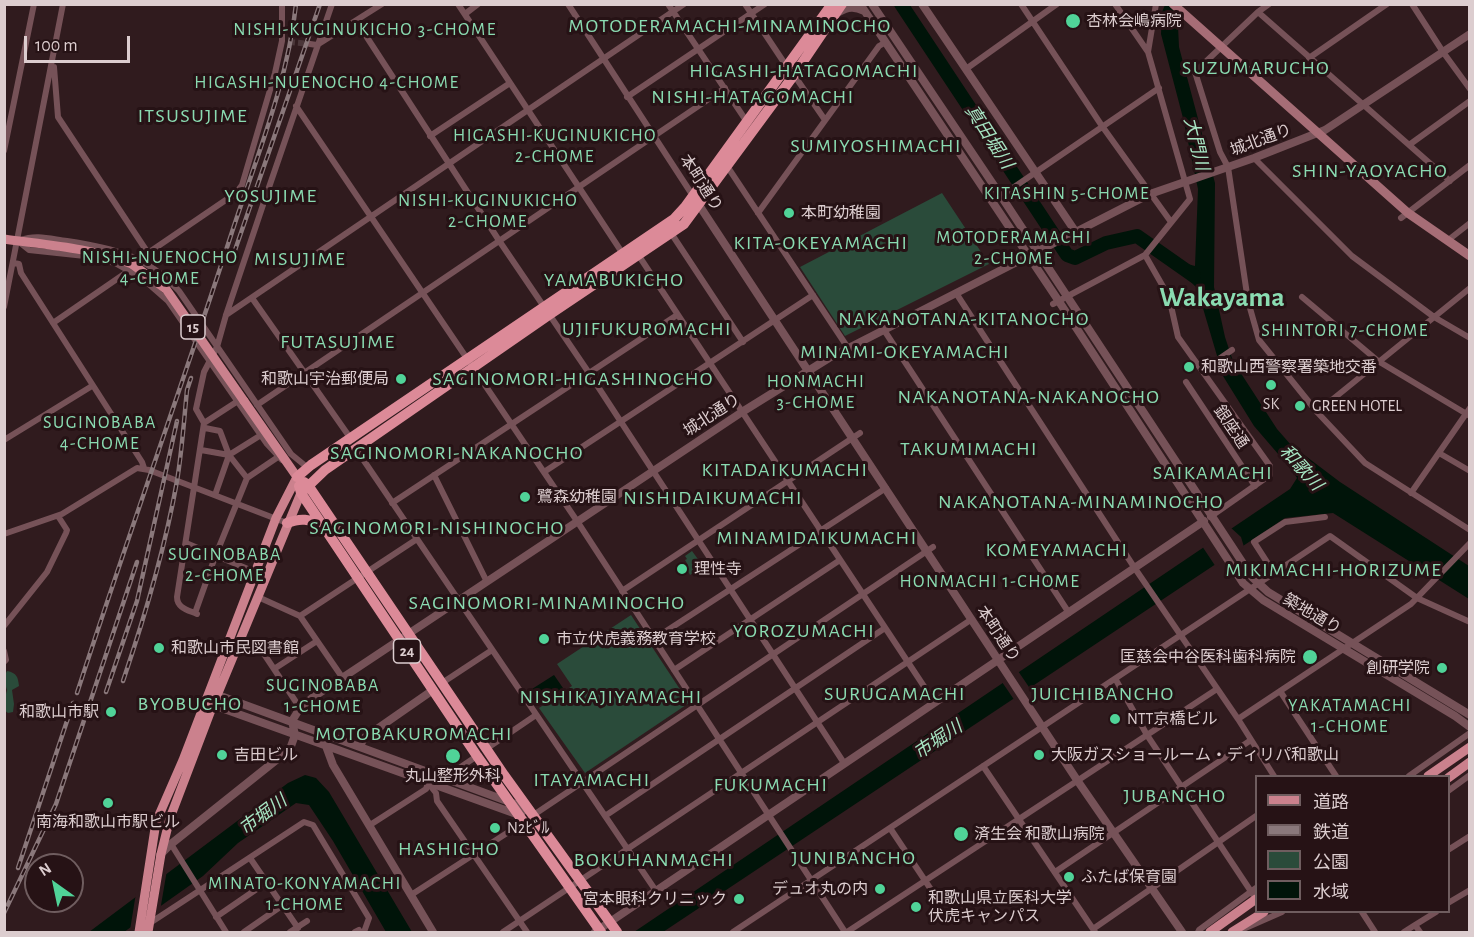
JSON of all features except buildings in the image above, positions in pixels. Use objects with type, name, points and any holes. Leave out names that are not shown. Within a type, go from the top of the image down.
[{"type":"highway","points":[[297,477],[308,468],[353,444],[546,311],[674,219],[696,200],[727,166],[833,10],[842,4]]},
{"type":"highway","points":[[546,311],[639,256],[684,224],[696,200],[747,122],[790,71]]},
{"type":"highway","points":[[304,489],[353,444]]},
{"type":"highway","name":"24","points":[[297,477],[328,533],[408,632],[438,687],[525,815],[598,932]]},
{"type":"highway","name":"24","points":[[304,489],[362,576],[398,639],[438,687]]},
{"type":"highway","name":"24","points":[[287,523],[295,520],[312,520],[328,533]]},
{"type":"highway","name":"24","points":[[482,753],[508,799],[525,815],[581,881],[614,929]]},
{"type":"main road","points":[[1173,4],[1318,134],[1404,215],[1470,256]]},
{"type":"main road","name":"15","points":[[11,240],[94,252],[130,267],[166,289],[244,398],[282,459],[297,477]]},
{"type":"main road","points":[[146,927],[161,854],[167,844],[170,819],[213,705],[213,695],[255,572],[276,518],[297,477]]},
{"type":"main road","points":[[146,927],[147,883],[156,822],[213,695],[240,644],[287,523],[304,489]]},
{"type":"main road","points":[[1431,775],[1470,747]]},
{"type":"main road","points":[[1450,776],[1470,762]]},
{"type":"main road","points":[[1210,933],[1255,895]]},
{"type":"main road","points":[[1234,933],[1262,913]]},
{"type":"street","points":[[4,151],[34,4]]},
{"type":"street","points":[[4,307],[14,263],[11,240],[21,218],[63,4]]},
{"type":"street","points":[[53,323],[130,267],[142,261],[148,253],[236,193],[242,185],[285,41],[282,4]]},
{"type":"street","points":[[11,240],[32,236],[120,251],[142,261],[168,279],[179,291],[217,347],[261,435],[282,459],[247,478],[215,557],[196,613],[180,606],[177,602],[204,425],[196,409],[204,372],[217,347],[332,4]]},
{"type":"street","points":[[458,4],[623,254]]},
{"type":"street","points":[[465,14],[478,4]]},
{"type":"street","name":"本町通り","points":[[568,4],[775,320],[856,435],[886,488],[931,550],[998,660],[1043,726]]},
{"type":"street","points":[[668,4],[747,122]]},
{"type":"street","points":[[226,315],[684,4]]},
{"type":"street","points":[[745,4],[825,120]]},
{"type":"street","points":[[627,97],[765,4]]},
{"type":"street","name":"築地通り","points":[[872,4],[1001,196],[1210,516],[1258,584],[1470,728]]},
{"type":"street","points":[[922,4],[1076,231]]},
{"type":"street","points":[[1021,4],[1102,126],[1171,222]]},
{"type":"street","points":[[966,69],[1057,4]]},
{"type":"street","points":[[1056,302],[1148,253],[1190,199],[1148,52],[1115,4]]},
{"type":"street","points":[[1148,52],[1156,4]]},
{"type":"street","points":[[1269,4],[1195,72],[1220,152],[1228,167],[1248,301],[1259,340],[1317,412],[1365,463],[1470,530]]},
{"type":"street","points":[[1309,57],[1387,4]]},
{"type":"street","points":[[1412,4],[1470,89]]},
{"type":"street","points":[[309,44],[317,45],[357,22],[379,5]]},
{"type":"street","points":[[833,10],[863,8]]},
{"type":"street","name":"築地通り","points":[[863,8],[1242,583],[1263,600],[1470,715]]},
{"type":"street","points":[[1258,12],[1450,181]]},
{"type":"street","points":[[357,22],[844,763]]},
{"type":"street","name":"城北通り","points":[[300,708],[408,632],[808,369],[1150,194],[1318,134],[1470,34]]},
{"type":"street","points":[[758,213],[879,46],[886,42]]},
{"type":"street","points":[[53,58],[58,117],[148,253]]},
{"type":"street","points":[[430,136],[510,82]]},
{"type":"street","points":[[257,405],[725,88]]},
{"type":"street","points":[[1001,196],[1159,88]]},
{"type":"street","points":[[1409,145],[1470,101]]},
{"type":"street","points":[[296,106],[577,521],[846,933],[1217,689]]},
{"type":"street","points":[[1254,158],[1352,256],[1434,317],[1470,338]]},
{"type":"street","points":[[1404,215],[1470,165]]},
{"type":"street","points":[[727,166],[848,348]]},
{"type":"street","points":[[1447,241],[1470,224]]},
{"type":"street","points":[[671,233],[743,342]]},
{"type":"street","points":[[598,932],[614,929],[656,891],[1270,475],[1270,466],[1178,337],[1169,297],[1148,253]]},
{"type":"street","points":[[639,256],[934,703]]},
{"type":"street","points":[[14,263],[19,264],[21,273],[144,468]]},
{"type":"street","points":[[130,267],[168,301],[210,361],[244,398],[257,405],[291,454],[308,468]]},
{"type":"street","points":[[1317,412],[1470,288]]},
{"type":"street","points":[[956,293],[1273,775]]},
{"type":"street","points":[[544,472],[813,295]]},
{"type":"street","points":[[1302,297],[1378,361],[1468,413],[1411,493]]},
{"type":"street","points":[[252,298],[656,891]]},
{"type":"street","points":[[392,503],[677,315]]},
{"type":"street","points":[[884,330],[1069,613]]},
{"type":"street","points":[[1203,370],[1232,350]]},
{"type":"street","name":"銀座通","points":[[1186,382],[1255,486]]},
{"type":"street","points":[[4,440],[92,386]]},
{"type":"street","points":[[204,425],[244,398]]},
{"type":"street","points":[[204,425],[220,430],[229,455],[247,478]]},
{"type":"street","points":[[215,495],[229,455],[261,435]]},
{"type":"street","points":[[622,591],[856,435]]},
{"type":"street","points":[[201,450],[229,455]]},
{"type":"street","points":[[1439,453],[1470,471]]},
{"type":"street","points":[[4,534],[58,516],[137,468],[144,468],[287,523]]},
{"type":"street","points":[[434,475],[486,580]]},
{"type":"street","points":[[654,639],[886,488]]},
{"type":"street","points":[[4,626],[47,572],[67,530],[58,516]]},
{"type":"street","points":[[1274,573],[1254,542],[1285,522],[1325,517]]},
{"type":"street","points":[[733,933],[1330,536],[1417,598],[1470,622]]},
{"type":"street","points":[[300,616],[417,539]]},
{"type":"street","points":[[186,543],[255,572]]},
{"type":"street","points":[[1238,719],[1417,598],[1470,543]]},
{"type":"street","points":[[411,895],[474,855],[525,815],[583,783],[931,550]]},
{"type":"street","points":[[674,670],[840,560]]},
{"type":"street","points":[[258,597],[300,616],[342,677]]},
{"type":"street","points":[[503,933],[972,619]]},
{"type":"street","points":[[605,816],[885,628]]},
{"type":"street","points":[[274,669],[317,640]]},
{"type":"street","points":[[226,933],[167,844],[290,749],[295,735],[292,722],[300,708],[264,654],[240,644]]},
{"type":"street","points":[[360,746],[364,738],[492,650]]},
{"type":"street","points":[[4,651],[6,660],[4,662]]},
{"type":"street","points":[[1116,680],[1147,735],[1255,895],[1199,930],[1198,933]]},
{"type":"street","points":[[1280,691],[1335,775]]},
{"type":"street","points":[[213,695],[508,799]]},
{"type":"street","points":[[213,705],[432,785],[525,815]]},
{"type":"street","points":[[370,825],[446,777],[536,715]]},
{"type":"street","points":[[1043,726],[1077,780],[1182,933]]},
{"type":"street","points":[[1412,775],[1470,733]]},
{"type":"street","points":[[1055,872],[1251,740]]},
{"type":"street","points":[[326,746],[333,765],[434,933]]},
{"type":"street","points":[[983,766],[1094,931],[1255,817]]},
{"type":"street","points":[[1450,790],[1470,776]]},
{"type":"street","points":[[432,785],[437,801],[526,933]]},
{"type":"street","points":[[146,927],[198,889],[304,822],[313,825],[369,918],[362,933],[359,930],[355,933]]},
{"type":"street","points":[[890,828],[936,897]]},
{"type":"street","points":[[1450,848],[1470,836]]},
{"type":"street","points":[[150,864],[161,854]]},
{"type":"street","points":[[250,858],[298,927]]},
{"type":"street","points":[[216,917],[267,882]]},
{"type":"street","points":[[1450,902],[1468,893]]},
{"type":"street","points":[[244,933],[283,905]]},
{"type":"street","points":[[1234,933],[1280,913]]},
{"type":"street","points":[[1363,913],[1375,933]]},
{"type":"street","points":[[1404,933],[1427,914]]},
{"type":"street","points":[[290,933],[307,921]]},
{"type":"street","points":[[1415,925],[1420,933]]},
{"type":"green space","points":[[942,193],[989,264],[845,336],[800,267]]},
{"type":"green space","points":[[692,551],[703,566],[690,575],[686,567],[688,565],[685,556]]},
{"type":"green space","points":[[631,615],[689,703],[585,773],[539,708],[572,686],[557,664]]},
{"type":"green space","points":[[7,671],[16,676],[19,686],[12,690],[13,712],[8,713],[4,710]]},
{"type":"water","points":[[1165,5],[1183,5],[1178,26],[1179,47],[1215,183],[1214,287],[1233,361],[1277,429],[1291,445],[1340,482],[1469,566],[1469,599],[1333,513],[1285,518],[663,932],[634,932],[1290,489],[1297,478],[1254,426],[1223,376],[1197,288],[1176,268],[1180,262],[1195,266],[1198,189],[1183,118],[1161,34],[1162,12]]},
{"type":"water","points":[[554,675],[563,688],[541,702],[532,689]]},
{"type":"water","name":"市堀川","points":[[305,775],[316,778],[329,792],[412,932],[386,932],[333,841],[309,805],[296,803],[238,843],[203,876],[124,932],[89,932],[288,783]]},
{"type":"pier","points":[[1230,527],[1241,537],[1244,547],[1216,567],[1202,546]]},
{"type":"pier","points":[[1018,671],[1031,690],[1015,701],[1002,682]]},
{"type":"pier","points":[[167,870],[160,911],[130,930],[136,893]]},
{"type":"waterway","name":"真田堀川","points":[[901,4],[1067,255],[1075,258],[1106,243],[1137,236],[1194,276]]},
{"type":"tunnel","points":[[289,42],[310,44]]},
{"type":"railway","points":[[77,693],[279,91],[296,4]]},
{"type":"railway","points":[[234,253],[320,4]]},
{"type":"railway","points":[[123,681],[147,607],[167,532],[182,447],[187,390],[191,378]]},
{"type":"railway","points":[[106,692],[137,601],[177,421]]},
{"type":"railway","points":[[4,913],[56,804],[137,562]]},
{"type":"railway","points":[[18,868],[73,703]]},
{"type":"place","name":"杏林会嶋病院","points":[[1073,21]]},
{"type":"place","name":"本町幼稚園","points":[[789,213]]},
{"type":"place","name":"和歌山西警察署築地交番","points":[[1189,367]]},
{"type":"place","name":"和歌山宇治郵便局","points":[[401,379]]},
{"type":"place","name":"SK","points":[[1271,385]]},
{"type":"place","name":"GREEN HOTEL","points":[[1300,406]]},
{"type":"place","name":"鷺森幼稚園","points":[[525,497]]},
{"type":"place","name":"理性寺","points":[[682,569]]},
{"type":"place","name":"市立伏虎義務教育学校","points":[[544,639]]},
{"type":"place","name":"和歌山市民図書館","points":[[159,648]]},
{"type":"place","name":"匡慈会中谷医科歯科病院","points":[[1310,657]]},
{"type":"place","name":"創研学院","points":[[1442,668]]},
{"type":"place","name":"和歌山市駅","points":[[111,712]]},
{"type":"place","name":"NTT京橋ビル","points":[[1115,719]]},
{"type":"place","name":"吉田ビル","points":[[222,755]]},
{"type":"place","name":"大阪ガスショールーム・ディリパ和歌山","points":[[1039,755]]},
{"type":"place","name":"丸山整形外科","points":[[453,756]]},
{"type":"place","name":"南海和歌山市駅ビル","points":[[108,803]]},
{"type":"place","name":"N2ﾋﾞﾙ","points":[[495,828]]},
{"type":"place","name":"済生会 和歌山病院","points":[[961,834]]},
{"type":"place","name":"ふたば保育園","points":[[1069,877]]},
{"type":"place","name":"デュオ丸の内","points":[[880,889]]},
{"type":"place","name":"宮本眼科クリニック","points":[[739,899]]},
{"type":"place","name":"和歌山県立医科大学 伏虎キャンパス","points":[[916,907]]},
{"type":"district","name":"MOTODERAMACHI-MINAMINOCHO","points":[[730,26]]},
{"type":"district","name":"NISHI-KUGINUKICHO 3-CHOME","points":[[365,30]]},
{"type":"district","name":"SUZUMARUCHO","points":[[1256,68]]},
{"type":"district","name":"HIGASHI-HATAGOMACHI","points":[[804,71]]},
{"type":"district","name":"HIGASHI-NUENOCHO 4-CHOME","points":[[327,83]]},
{"type":"district","name":"NISHI-HATAGOMACHI","points":[[753,97]]},
{"type":"district","name":"ITSUSUJIME","points":[[193,116]]},
{"type":"district","name":"HIGASHI-KUGINUKICHO 2-CHOME","points":[[555,146]]},
{"type":"district","name":"SUMIYOSHIMACHI","points":[[876,146]]},
{"type":"district","name":"SHIN-YAOYACHO","points":[[1370,171]]},
{"type":"district","name":"KITASHIN 5-CHOME","points":[[1067,194]]},
{"type":"district","name":"YOSUJIME","points":[[271,196]]},
{"type":"district","name":"NISHI-KUGINUKICHO 2-CHOME","points":[[488,211]]},
{"type":"district","name":"KITA-OKEYAMACHI","points":[[821,243]]},
{"type":"district","name":"MOTODERAMACHI 2-CHOME","points":[[1014,248]]},
{"type":"district","name":"MISUJIME","points":[[300,259]]},
{"type":"district","name":"NISHI-NUENOCHO 4-CHOME","points":[[160,268]]},
{"type":"district","name":"YAMABUKICHO","points":[[614,280]]},
{"type":"district","name":"Wakayama","points":[[1222,298]]},
{"type":"district","name":"NAKANOTANA-KITANOCHO","points":[[964,319]]},
{"type":"district","name":"UJIFUKUROMACHI","points":[[647,329]]},
{"type":"district","name":"SHINTORI 7-CHOME","points":[[1345,331]]},
{"type":"district","name":"FUTASUJIME","points":[[338,342]]},
{"type":"district","name":"MINAMI-OKEYAMACHI","points":[[905,352]]},
{"type":"district","name":"SAGINOMORI-HIGASHINOCHO","points":[[573,379]]},
{"type":"district","name":"HONMACHI 3-CHOME","points":[[816,392]]},
{"type":"district","name":"NAKANOTANA-NAKANOCHO","points":[[1029,397]]},
{"type":"district","name":"SUGINOBABA 4-CHOME","points":[[100,433]]},
{"type":"district","name":"TAKUMIMACHI","points":[[969,449]]},
{"type":"district","name":"SAGINOMORI-NAKANOCHO","points":[[457,453]]},
{"type":"district","name":"KITADAIKUMACHI","points":[[785,470]]},
{"type":"district","name":"SAIKAMACHI","points":[[1213,473]]},
{"type":"district","name":"NISHIDAIKUMACHI","points":[[713,498]]},
{"type":"district","name":"NAKANOTANA-MINAMINOCHO","points":[[1081,502]]},
{"type":"district","name":"SAGINOMORI-NISHINOCHO","points":[[437,528]]},
{"type":"district","name":"MINAMIDAIKUMACHI","points":[[817,538]]},
{"type":"district","name":"KOMEYAMACHI","points":[[1057,550]]},
{"type":"district","name":"SUGINOBABA 2-CHOME","points":[[225,565]]},
{"type":"district","name":"MIKIMACHI-HORIZUME","points":[[1334,570]]},
{"type":"district","name":"HONMACHI 1-CHOME","points":[[990,582]]},
{"type":"district","name":"SAGINOMORI-MINAMINOCHO","points":[[547,603]]},
{"type":"district","name":"YOROZUMACHI","points":[[804,631]]},
{"type":"district","name":"SURUGAMACHI","points":[[895,694]]},
{"type":"district","name":"JUICHIBANCHO","points":[[1103,694]]},
{"type":"district","name":"SUGINOBABA 1-CHOME","points":[[323,696]]},
{"type":"district","name":"NISHIKAJIYAMACHI","points":[[611,697]]},
{"type":"district","name":"BYOBUCHO","points":[[190,704]]},
{"type":"district","name":"YAKATAMACHI 1-CHOME","points":[[1350,716]]},
{"type":"district","name":"MOTOBAKUROMACHI","points":[[414,734]]},
{"type":"district","name":"ITAYAMACHI","points":[[592,780]]},
{"type":"district","name":"FUKUMACHI","points":[[771,785]]},
{"type":"district","name":"JUBANCHO","points":[[1175,796]]},
{"type":"district","name":"HASHICHO","points":[[449,849]]},
{"type":"district","name":"JUNIBANCHO","points":[[854,858]]},
{"type":"district","name":"BOKUHANMACHI","points":[[654,860]]},
{"type":"district","name":"MINATO-KONYAMACHI 1-CHOME","points":[[305,894]]},
{"type":"water label","name":"大門川","points":[[1196,144]]},
{"type":"water label","name":"和歌川","points":[[1301,468]]}]
